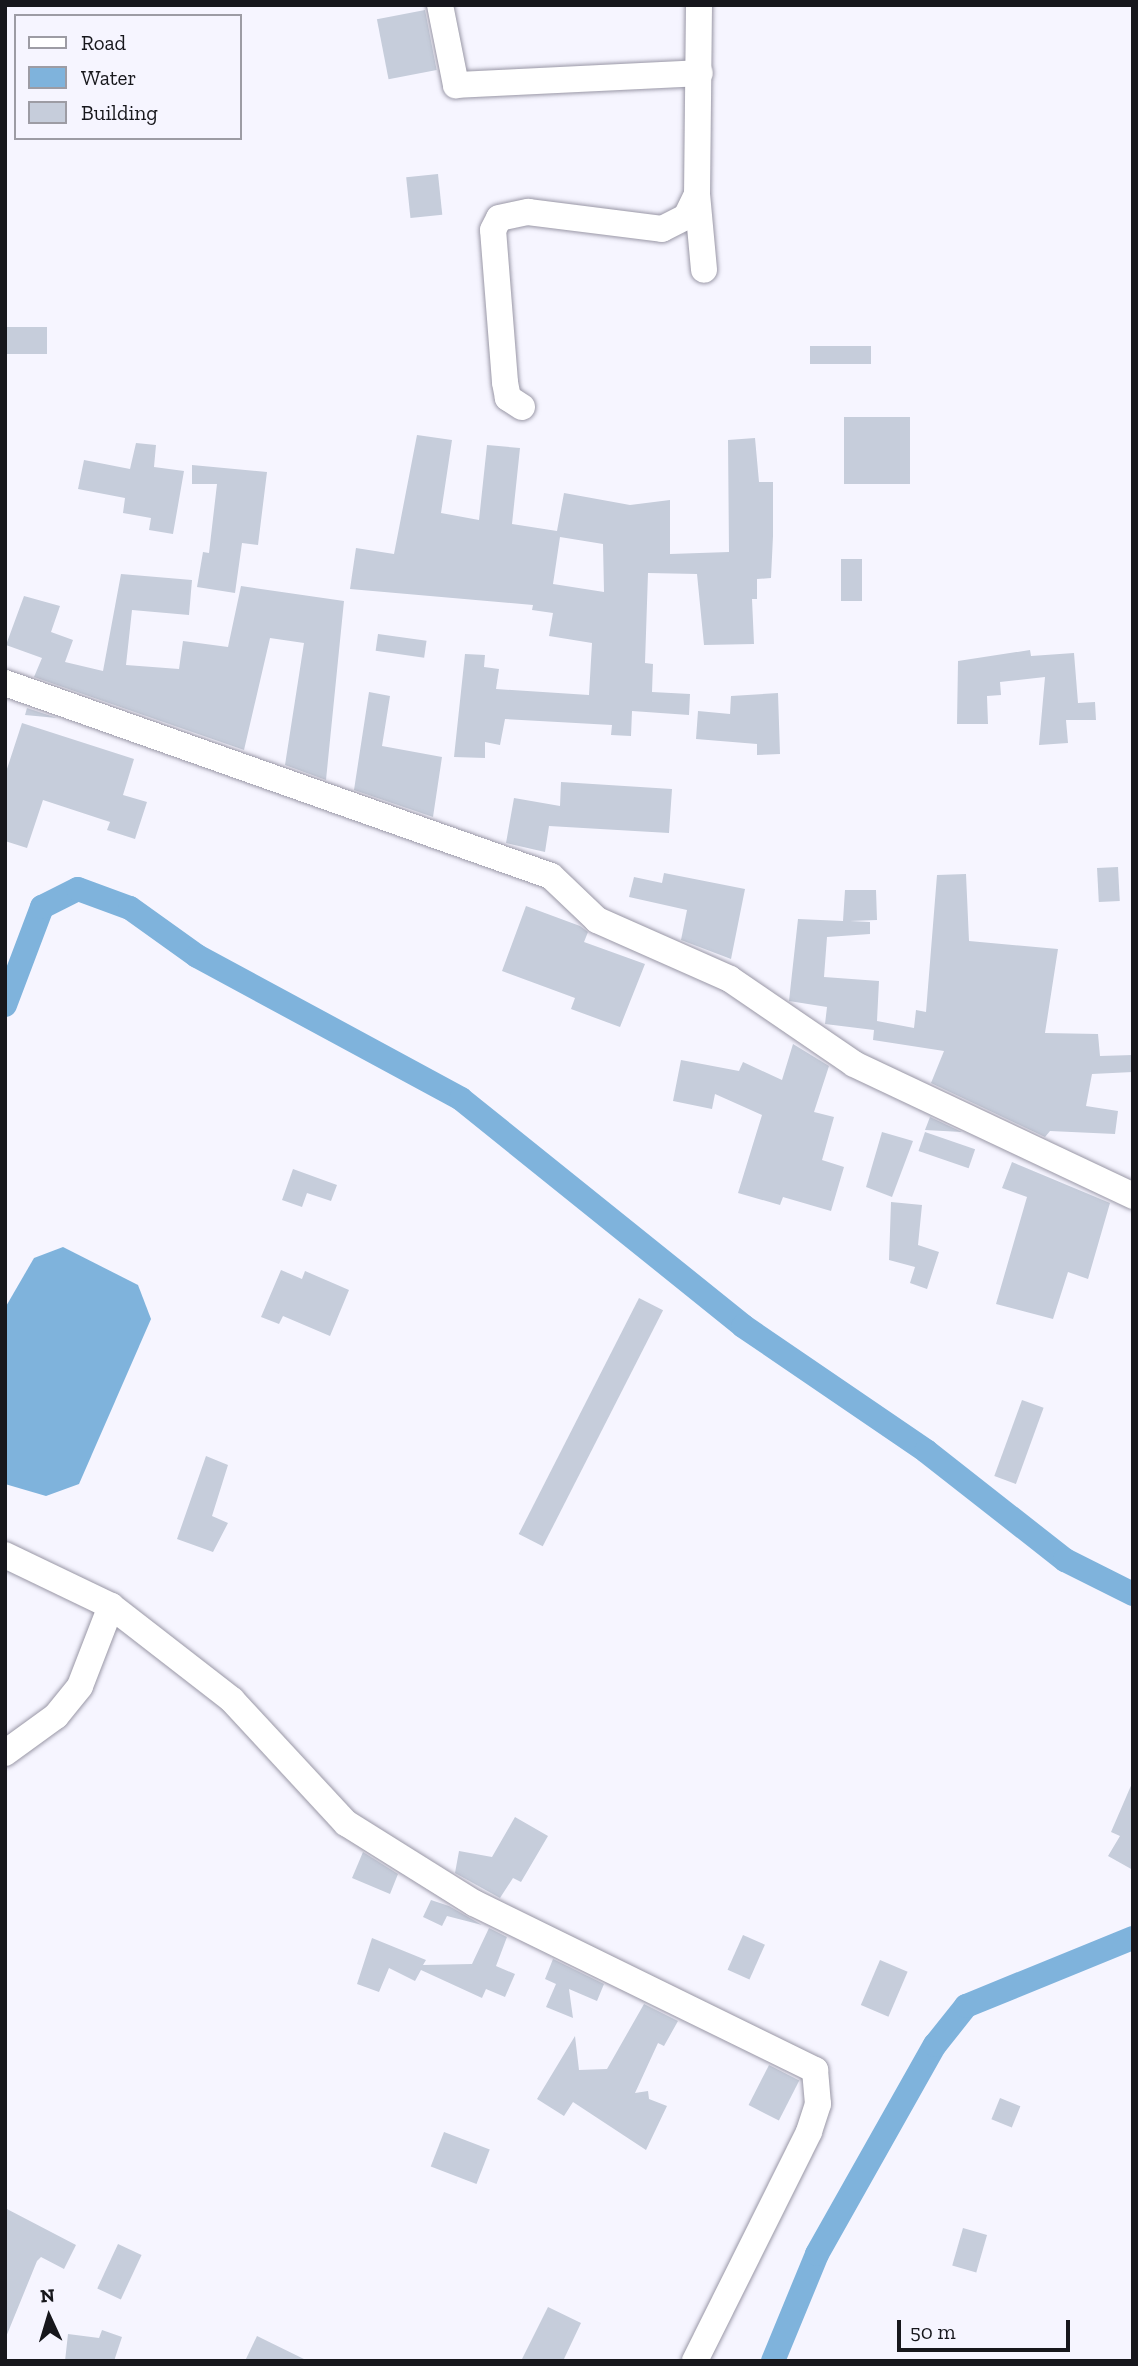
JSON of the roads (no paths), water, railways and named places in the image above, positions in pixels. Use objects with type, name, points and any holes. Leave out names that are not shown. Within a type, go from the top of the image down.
[{"type":"street","points":[[440,5],[456,85],[700,73]]},
{"type":"street","points":[[699,5],[697,194],[704,270]]},
{"type":"street","points":[[522,407],[508,398],[505,382],[493,230],[499,218],[528,212],[662,229],[686,217],[697,194]]},
{"type":"street","points":[[5,683],[551,876],[597,920],[730,979],[854,1064],[1133,1196]]},
{"type":"street","points":[[5,1555],[111,1606],[232,1700],[346,1823],[474,1903],[815,2070],[818,2104],[809,2132],[695,2361]]},
{"type":"street","points":[[5,1753],[56,1716],[80,1686],[111,1606]]},
{"type":"water","points":[[63,1247],[138,1285],[151,1319],[79,1484],[46,1496],[5,1484],[5,1308],[34,1258]]},
{"type":"waterway","points":[[5,1005],[42,907],[78,889],[130,908],[197,956],[461,1099],[743,1326],[926,1451],[1065,1560],[1133,1594]]},
{"type":"waterway","points":[[773,2361],[817,2254],[935,2045],[966,2006],[1133,1938]]}]
